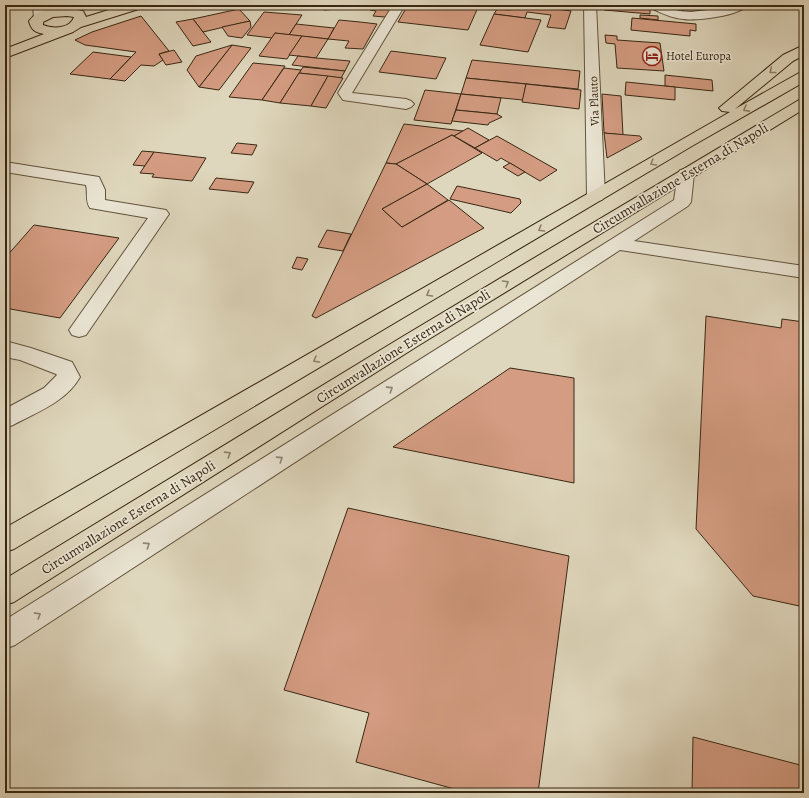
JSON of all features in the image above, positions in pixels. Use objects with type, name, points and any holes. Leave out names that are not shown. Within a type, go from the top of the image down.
[{"type":"main road","points":[[53,13],[82,5]]},
{"type":"main road","points":[[38,15],[37,27],[40,30],[53,32],[138,5]]},
{"type":"main road","points":[[5,54],[73,26],[80,17],[78,14],[67,12],[38,15],[24,29]]},
{"type":"main road","points":[[686,142],[788,58],[804,49]]},
{"type":"main road","name":"Circumvallazione Esterna di Napoli","points":[[5,542],[686,142],[804,76]]},
{"type":"main road","name":"Circumvallazione Esterna di Napoli","points":[[10,594],[409,342],[804,103]]},
{"type":"main road","points":[[760,129],[804,112]]},
{"type":"street","points":[[399,5],[345,93],[348,97],[406,104]]},
{"type":"street","name":"Via Plauto","points":[[590,5],[596,196]]},
{"type":"street","points":[[655,5],[676,14],[691,16],[734,8],[741,5]]},
{"type":"street","points":[[5,167],[93,181],[96,190],[96,204],[160,214],[79,330]]},
{"type":"street","points":[[5,636],[682,202],[686,174]]},
{"type":"street","points":[[617,244],[804,272]]},
{"type":"street","points":[[5,349],[24,353],[64,368],[69,377],[52,394],[5,419]]},
{"type":"building","points":[[323,5],[365,5],[365,7],[324,10]]},
{"type":"building","points":[[373,5],[394,5],[385,17],[373,16],[376,11],[370,10]]},
{"type":"building","points":[[408,5],[479,5],[468,30],[398,22]]},
{"type":"building","points":[[512,5],[526,5],[571,11],[565,29],[547,27],[551,15],[527,12],[525,18],[494,14],[497,9],[510,10]]},
{"type":"building","points":[[604,5],[650,7],[650,14],[604,10]]},
{"type":"building","points":[[671,5],[712,5],[690,14]]},
{"type":"building","points":[[239,9],[250,21],[203,32],[193,19]]},
{"type":"building","points":[[264,12],[302,15],[289,35],[275,33],[272,38],[247,35]]},
{"type":"building","points":[[494,14],[541,20],[528,52],[480,45]]},
{"type":"building","points":[[640,15],[658,16],[658,20],[640,18]]},
{"type":"building","points":[[141,16],[169,51],[159,54],[163,60],[154,66],[141,65],[125,81],[110,79],[136,52],[85,45],[75,40],[92,32]]},
{"type":"building","points":[[632,18],[696,24],[696,31],[690,30],[690,36],[631,30]]},
{"type":"building","points":[[193,19],[211,42],[193,46],[176,22]]},
{"type":"building","points":[[339,20],[377,24],[363,49],[345,48],[349,41],[328,39]]},
{"type":"building","points":[[250,21],[251,27],[242,38],[228,36],[222,27]]},
{"type":"building","points":[[296,24],[334,28],[328,39],[289,35]]},
{"type":"building","points":[[275,33],[302,36],[287,59],[259,56]]},
{"type":"building","points":[[605,35],[617,36],[617,40],[660,43],[664,71],[617,68],[615,44],[606,43]]},
{"type":"building","points":[[302,36],[328,39],[316,58],[289,55]]},
{"type":"building","points":[[232,45],[251,48],[219,90],[199,87]]},
{"type":"building","points":[[232,45],[199,87],[187,70],[196,56]]},
{"type":"building","points":[[174,50],[182,62],[166,65],[159,54]]},
{"type":"building","points":[[391,51],[446,58],[436,79],[379,72]]},
{"type":"building","points":[[93,52],[131,57],[110,79],[70,74]]},
{"type":"building","points":[[298,56],[350,61],[345,71],[292,65]]},
{"type":"building","points":[[472,60],[580,71],[578,89],[466,78]]},
{"type":"building","points":[[253,63],[285,66],[262,100],[229,97]]},
{"type":"building","points":[[303,67],[345,71],[341,78],[299,73]]},
{"type":"building","points":[[284,68],[301,70],[280,103],[262,100]]},
{"type":"building","points":[[299,73],[328,76],[311,106],[280,103]]},
{"type":"building","points":[[665,75],[712,80],[713,91],[665,86]]},
{"type":"building","points":[[328,76],[343,78],[326,108],[311,106]]},
{"type":"building","points":[[466,78],[526,84],[523,100],[461,94]]},
{"type":"building","points":[[626,82],[675,87],[675,100],[625,95]]},
{"type":"building","points":[[526,84],[581,90],[579,109],[522,102]]},
{"type":"building","points":[[425,90],[461,94],[451,124],[414,120]]},
{"type":"building","points":[[461,94],[501,98],[497,114],[456,110]]},
{"type":"building","points":[[602,94],[621,96],[623,135],[604,133]]},
{"type":"building","points":[[456,110],[497,114],[502,117],[489,123],[488,125],[452,121]]},
{"type":"building","points":[[404,124],[463,131],[454,136],[452,135],[396,164],[386,163]]},
{"type":"building","points":[[468,128],[489,140],[475,148],[454,136]]},
{"type":"building","points":[[604,133],[640,136],[642,139],[607,158]]},
{"type":"building","points":[[452,135],[482,153],[427,184],[396,164]]},
{"type":"building","points":[[497,136],[557,170],[540,181],[501,158],[497,161],[475,148]]},
{"type":"building","points":[[237,143],[257,145],[252,155],[231,153]]},
{"type":"building","points":[[142,151],[154,152],[145,166],[133,165]]},
{"type":"building","points":[[154,152],[206,158],[192,181],[152,177],[154,174],[140,173]]},
{"type":"building","points":[[386,163],[396,164],[427,184],[382,209],[402,227],[449,200],[484,228],[316,318],[312,316]]},
{"type":"building","points":[[510,163],[525,172],[518,176],[503,167]]},
{"type":"building","points":[[216,178],[254,182],[248,193],[209,189]]},
{"type":"building","points":[[427,184],[448,200],[402,227],[382,209]]},
{"type":"building","points":[[457,186],[520,199],[521,203],[511,213],[450,199]]},
{"type":"building","points":[[34,225],[119,238],[60,318],[5,308],[5,258]]},
{"type":"building","points":[[327,230],[351,234],[343,251],[318,247]]},
{"type":"building","points":[[297,257],[308,259],[302,270],[292,268]]},
{"type":"building","points":[[706,316],[781,328],[782,319],[804,322],[804,607],[753,596],[696,529]]},
{"type":"building","points":[[510,368],[574,378],[574,483],[393,447]]},
{"type":"building","points":[[348,508],[569,556],[538,793],[469,793],[356,762],[369,713],[284,690]]},
{"type":"building","points":[[693,737],[804,766],[804,793],[692,793]]},
{"type":"place","name":"Hotel Europa","points":[[652,56]]}]
